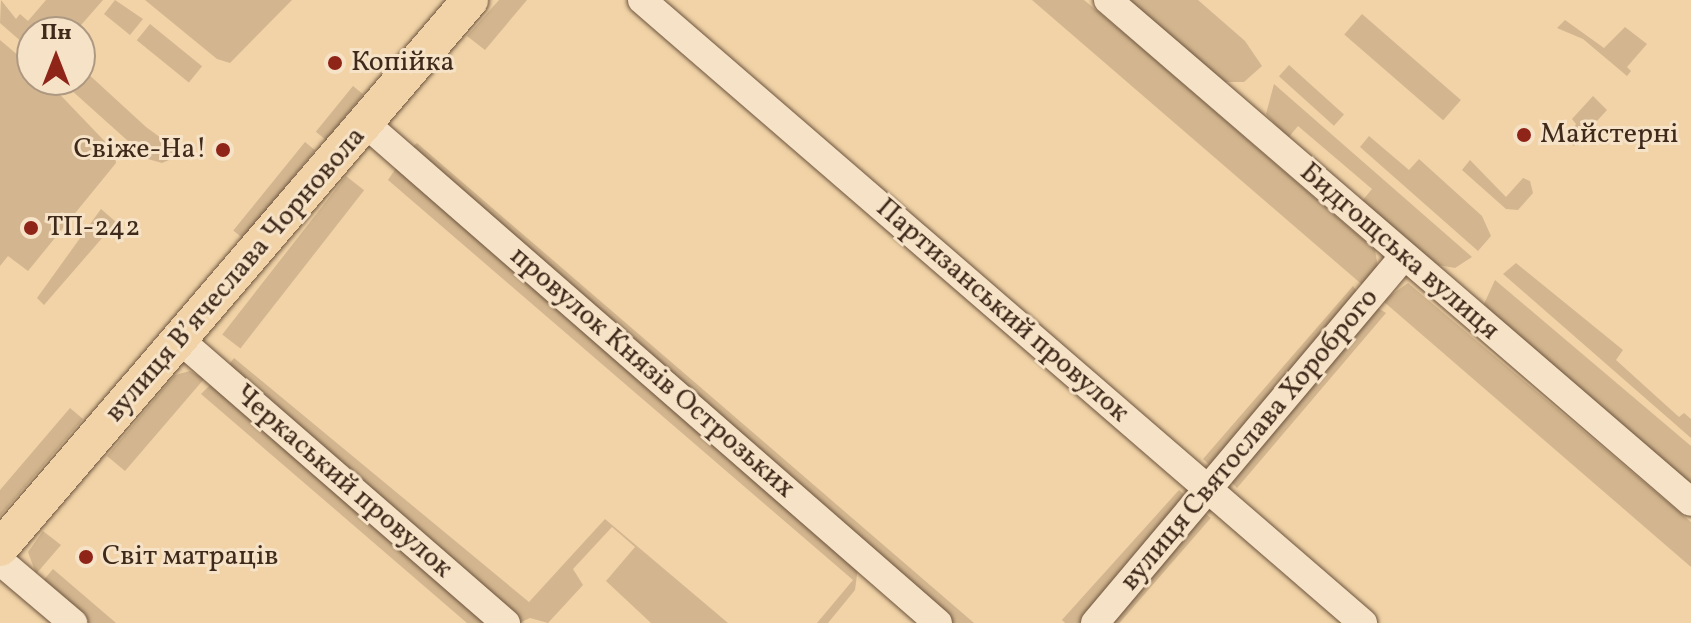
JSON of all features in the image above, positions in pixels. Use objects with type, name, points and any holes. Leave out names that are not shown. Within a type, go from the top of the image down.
[{"type":"main road","name":"вулиця Вʼячеслава Чорновола","points":[[0,548],[470,0]]},
{"type":"street","name":"Партизанський провулок","points":[[642,0],[1363,623]]},
{"type":"street","name":"Бидгощська вулиця","points":[[1108,0],[1691,502]]},
{"type":"street","name":"провулок Князів Острозьких","points":[[366,124],[938,623]]},
{"type":"street","name":"вулиця Святослава Хороброго","points":[[1095,623],[1404,256]]},
{"type":"street","name":"Черкаський провулок","points":[[180,340],[506,623]]},
{"type":"street","points":[[0,561],[73,623]]},
{"type":"shaded area","points":[[1,0],[16,19],[16,37],[0,23]]},
{"type":"shaded area","points":[[46,0],[103,0],[89,16],[32,16]]},
{"type":"shaded area","points":[[115,0],[143,19],[130,35],[104,14]]},
{"type":"shaded area","points":[[145,0],[292,0],[230,63],[217,59]]},
{"type":"shaded area","points":[[499,0],[527,0],[485,50],[467,36]]},
{"type":"shaded area","points":[[1032,0],[1084,0],[1131,39],[1375,250],[1378,268],[1366,288]]},
{"type":"shaded area","points":[[1129,0],[1198,0],[1245,41],[1262,66],[1244,82],[1225,82]]},
{"type":"shaded area","points":[[1362,14],[1461,100],[1443,120],[1344,34]]},
{"type":"shaded area","points":[[1565,20],[1604,48],[1625,27],[1647,44],[1627,67],[1631,71],[1627,76],[1583,39],[1557,28]]},
{"type":"shaded area","points":[[150,24],[202,66],[189,82],[137,40]]},
{"type":"shaded area","points":[[0,40],[16,54],[16,96],[61,96],[114,151],[116,163],[28,271],[8,256],[0,266]]},
{"type":"shaded area","points":[[1289,65],[1344,115],[1334,126],[1279,76]]},
{"type":"shaded area","points":[[96,81],[146,127],[183,154],[162,163],[148,159],[78,96],[96,96]]},
{"type":"shaded area","points":[[1274,84],[1472,257],[1455,268],[1438,265],[1362,201],[1372,189],[1298,126],[1288,138],[1266,114]]},
{"type":"shaded area","points":[[353,86],[363,94],[326,140],[316,132]]},
{"type":"shaded area","points":[[1593,96],[1607,110],[1574,146],[1568,141],[1576,124],[1572,119]]},
{"type":"shaded area","points":[[1369,136],[1409,170],[1419,159],[1482,216],[1491,236],[1478,251],[1360,147]]},
{"type":"shaded area","points":[[305,142],[315,150],[243,239],[233,231]]},
{"type":"shaded area","points":[[417,143],[974,623],[949,623],[411,148]]},
{"type":"shaded area","points":[[1470,160],[1506,197],[1523,178],[1530,181],[1533,193],[1518,210],[1506,209],[1462,170]]},
{"type":"shaded area","points":[[398,165],[858,567],[855,590],[828,623],[817,623],[853,580],[388,180]]},
{"type":"shaded area","points":[[346,176],[364,190],[240,349],[222,334]]},
{"type":"shaded area","points":[[101,209],[116,222],[44,305],[37,298]]},
{"type":"shaded area","points":[[1516,263],[1623,350],[1616,360],[1679,417],[1684,413],[1691,419],[1691,438],[1503,274]]},
{"type":"shaded area","points":[[1495,280],[1691,446],[1691,485],[1497,319],[1484,304]]},
{"type":"shaded area","points":[[1408,283],[1691,522],[1691,567],[1383,301]]},
{"type":"shaded area","points":[[1353,286],[1359,294],[1216,471],[1203,459]]},
{"type":"shaded area","points":[[1376,307],[1386,313],[1237,488],[1231,482]]},
{"type":"shaded area","points":[[234,358],[529,602],[605,519],[728,623],[651,623],[606,581],[635,547],[612,527],[573,569],[583,585],[548,623],[530,618],[519,623],[514,620],[517,615],[228,366]]},
{"type":"shaded area","points":[[190,371],[204,379],[125,471],[107,456],[175,375]]},
{"type":"shaded area","points":[[211,384],[497,623],[467,623],[201,394]]},
{"type":"shaded area","points":[[70,408],[83,419],[0,516],[0,490]]},
{"type":"shaded area","points":[[1179,490],[1190,500],[1079,623],[1062,620]]},
{"type":"shaded area","points":[[1204,512],[1211,518],[1119,623],[1108,623]]},
{"type":"shaded area","points":[[43,531],[61,545],[36,574],[28,552]]},
{"type":"shaded area","points":[[53,569],[116,623],[89,623],[42,582]]},
{"type":"place","name":"Копійка","points":[[335,63]]},
{"type":"place","name":"Майстерні","points":[[1524,135]]},
{"type":"place","name":"Свіже-На!","points":[[223,150]]},
{"type":"place","name":"ТП-242","points":[[31,228]]},
{"type":"place","name":"Світ матраців","points":[[86,557]]}]
